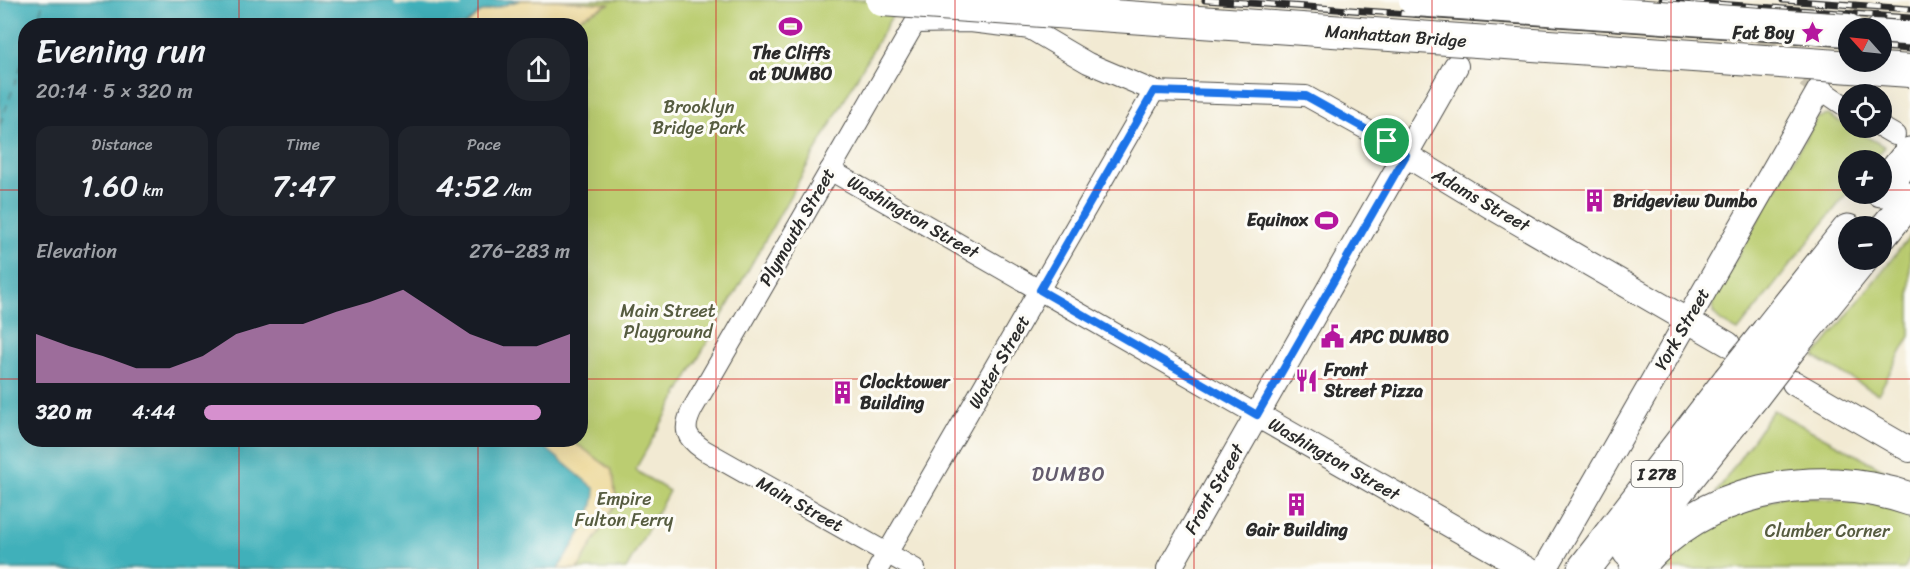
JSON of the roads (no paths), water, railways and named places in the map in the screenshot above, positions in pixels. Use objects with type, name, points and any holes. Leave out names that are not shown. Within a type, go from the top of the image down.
[{"type":"highway","points":[[1892,221],[1910,199]]},
{"type":"highway","name":"I 278","points":[[1595,568],[1780,339],[1838,247]]},
{"type":"highway","name":"I 278","points":[[1780,339],[1851,270]]},
{"type":"highway","points":[[1636,569],[1672,533],[1691,520],[1728,503],[1768,490],[1809,483],[1847,484],[1885,491],[1910,499]]},
{"type":"main road","name":"Manhattan Bridge","points":[[882,0],[1910,71]]},
{"type":"main road","points":[[1415,0],[1838,29]]},
{"type":"main road","points":[[1892,33],[1910,34]]},
{"type":"street","name":"Adams Street","points":[[915,23],[970,22],[1030,29],[1088,63],[1154,91],[1306,96],[1387,141],[1485,203],[1728,344]]},
{"type":"street","name":"Plymouth Street","points":[[687,435],[687,418],[915,23]]},
{"type":"street","name":"Front Street","points":[[1169,569],[1456,66]]},
{"type":"street","points":[[1820,89],[1838,101]]},
{"type":"street","name":"York Street","points":[[1545,569],[1820,89]]},
{"type":"street","name":"Water Street","points":[[883,561],[1154,91]]},
{"type":"street","name":"Washington Street","points":[[830,170],[1527,569]]},
{"type":"street","points":[[1794,383],[1910,450]]},
{"type":"street","name":"Main Street","points":[[687,435],[704,450],[883,561],[915,569]]},
{"type":"water","points":[[0,0],[520,0],[479,13],[473,18],[18,18],[18,447],[544,447],[595,489],[587,521],[558,569],[0,569]]},
{"type":"tunnel","points":[[1860,18],[1870,0]]},
{"type":"tunnel","points":[[1732,28],[1745,32],[1820,89]]},
{"type":"railway","points":[[1021,0],[1838,56]]},
{"type":"railway","points":[[1205,0],[1838,43]]},
{"type":"railway","points":[[1662,0],[1910,18]]},
{"type":"railway","points":[[1783,0],[1910,9]]},
{"type":"railway","points":[[1892,48],[1910,49]]},
{"type":"railway","points":[[1892,60],[1910,61]]},
{"type":"place","name":"The Cliffs at DUMBO","points":[[791,27]]},
{"type":"place","name":"Fat Boy","points":[[1812,33]]},
{"type":"place","name":"Bridgeview Dumbo","points":[[1595,201]]},
{"type":"place","name":"Equinox","points":[[1326,220]]},
{"type":"place","name":"APC DUMBO","points":[[1332,337]]},
{"type":"place","name":"Front Street Pizza","points":[[1306,380]]},
{"type":"place","name":"Clocktower Building","points":[[842,392]]},
{"type":"place","name":"Gair Building","points":[[1297,504]]},
{"type":"district","name":"DUMBO","points":[[1069,474]]},
{"type":"park label","name":"Brooklyn Bridge Park","points":[[699,117]]},
{"type":"park label","name":"Main Street Playground","points":[[668,321]]},
{"type":"park label","name":"Empire Fulton Ferry","points":[[624,509]]},
{"type":"park label","name":"Clumber Corner","points":[[1827,531]]}]
